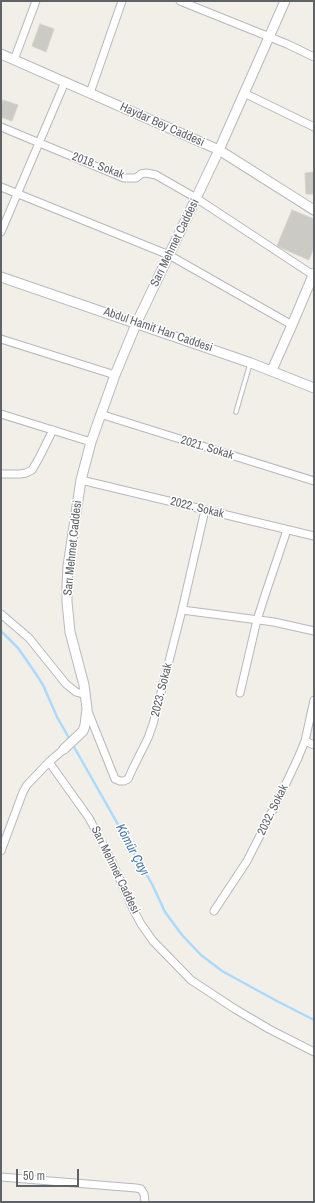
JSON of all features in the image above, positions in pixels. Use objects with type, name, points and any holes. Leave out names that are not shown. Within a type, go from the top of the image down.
[{"type":"street","points":[[14,60],[36,1]]},
{"type":"street","points":[[90,93],[122,1]]},
{"type":"street","points":[[180,1],[314,57]]},
{"type":"street","name":"Sarı Mehmet Caddesi","points":[[285,1],[219,150],[137,322],[90,442],[81,480],[68,566],[67,602],[70,632],[86,695],[87,709],[85,725],[83,731],[49,762],[89,818],[101,839],[141,924],[171,960],[191,980],[235,1009],[269,1029],[314,1052]]},
{"type":"street","name":"Haydar Bey Caddesi","points":[[1,54],[219,150],[314,210]]},
{"type":"street","points":[[1,232],[65,82]]},
{"type":"street","points":[[244,93],[314,127]]},
{"type":"street","name":"2018. Sokak","points":[[1,127],[124,178],[136,178],[146,173],[156,175],[196,198],[314,274]]},
{"type":"street","points":[[1,187],[168,255],[292,325]]},
{"type":"street","points":[[272,370],[314,274]]},
{"type":"street","name":"Abdul Hamit Han Caddesi","points":[[1,276],[272,370],[314,388]]},
{"type":"street","points":[[1,339],[115,375]]},
{"type":"street","points":[[1,414],[90,442]]},
{"type":"street","name":"2021. Sokak","points":[[100,414],[314,481]]},
{"type":"street","points":[[1,474],[26,473],[32,470],[53,430]]},
{"type":"street","name":"2022. Sokak","points":[[81,480],[314,536]]},
{"type":"street","name":"2023. Sokak","points":[[87,709],[114,778],[120,781],[128,779],[148,738],[153,724],[182,610],[205,510]]},
{"type":"street","points":[[240,693],[266,592],[287,530]]},
{"type":"street","points":[[182,610],[258,620],[314,631]]},
{"type":"street","points":[[1,614],[29,638],[66,684],[76,692],[86,695]]},
{"type":"street","name":"2032. Sokak","points":[[214,911],[247,861],[298,758],[305,741],[314,700]]},
{"type":"street","points":[[305,741],[314,745]]},
{"type":"street","points":[[1,851],[23,792],[27,785],[49,762]]},
{"type":"street","points":[[1,1177],[136,1188],[141,1189],[144,1194],[145,1202]]},
{"type":"lane","points":[[236,412],[251,363]]},
{"type":"building","points":[[40,24],[54,29],[46,52],[32,46]]},
{"type":"building","points":[[3,100],[18,105],[12,121],[1,117],[1,105]]},
{"type":"building","points":[[314,172],[314,194],[306,194],[305,173]]},
{"type":"building","points":[[292,210],[314,219],[314,247],[309,260],[277,246]]},
{"type":"waterway","name":"Kömür Çayı","points":[[1,631],[18,648],[43,685],[57,717],[153,886],[165,912],[182,935],[201,955],[222,971],[314,1020]]}]
